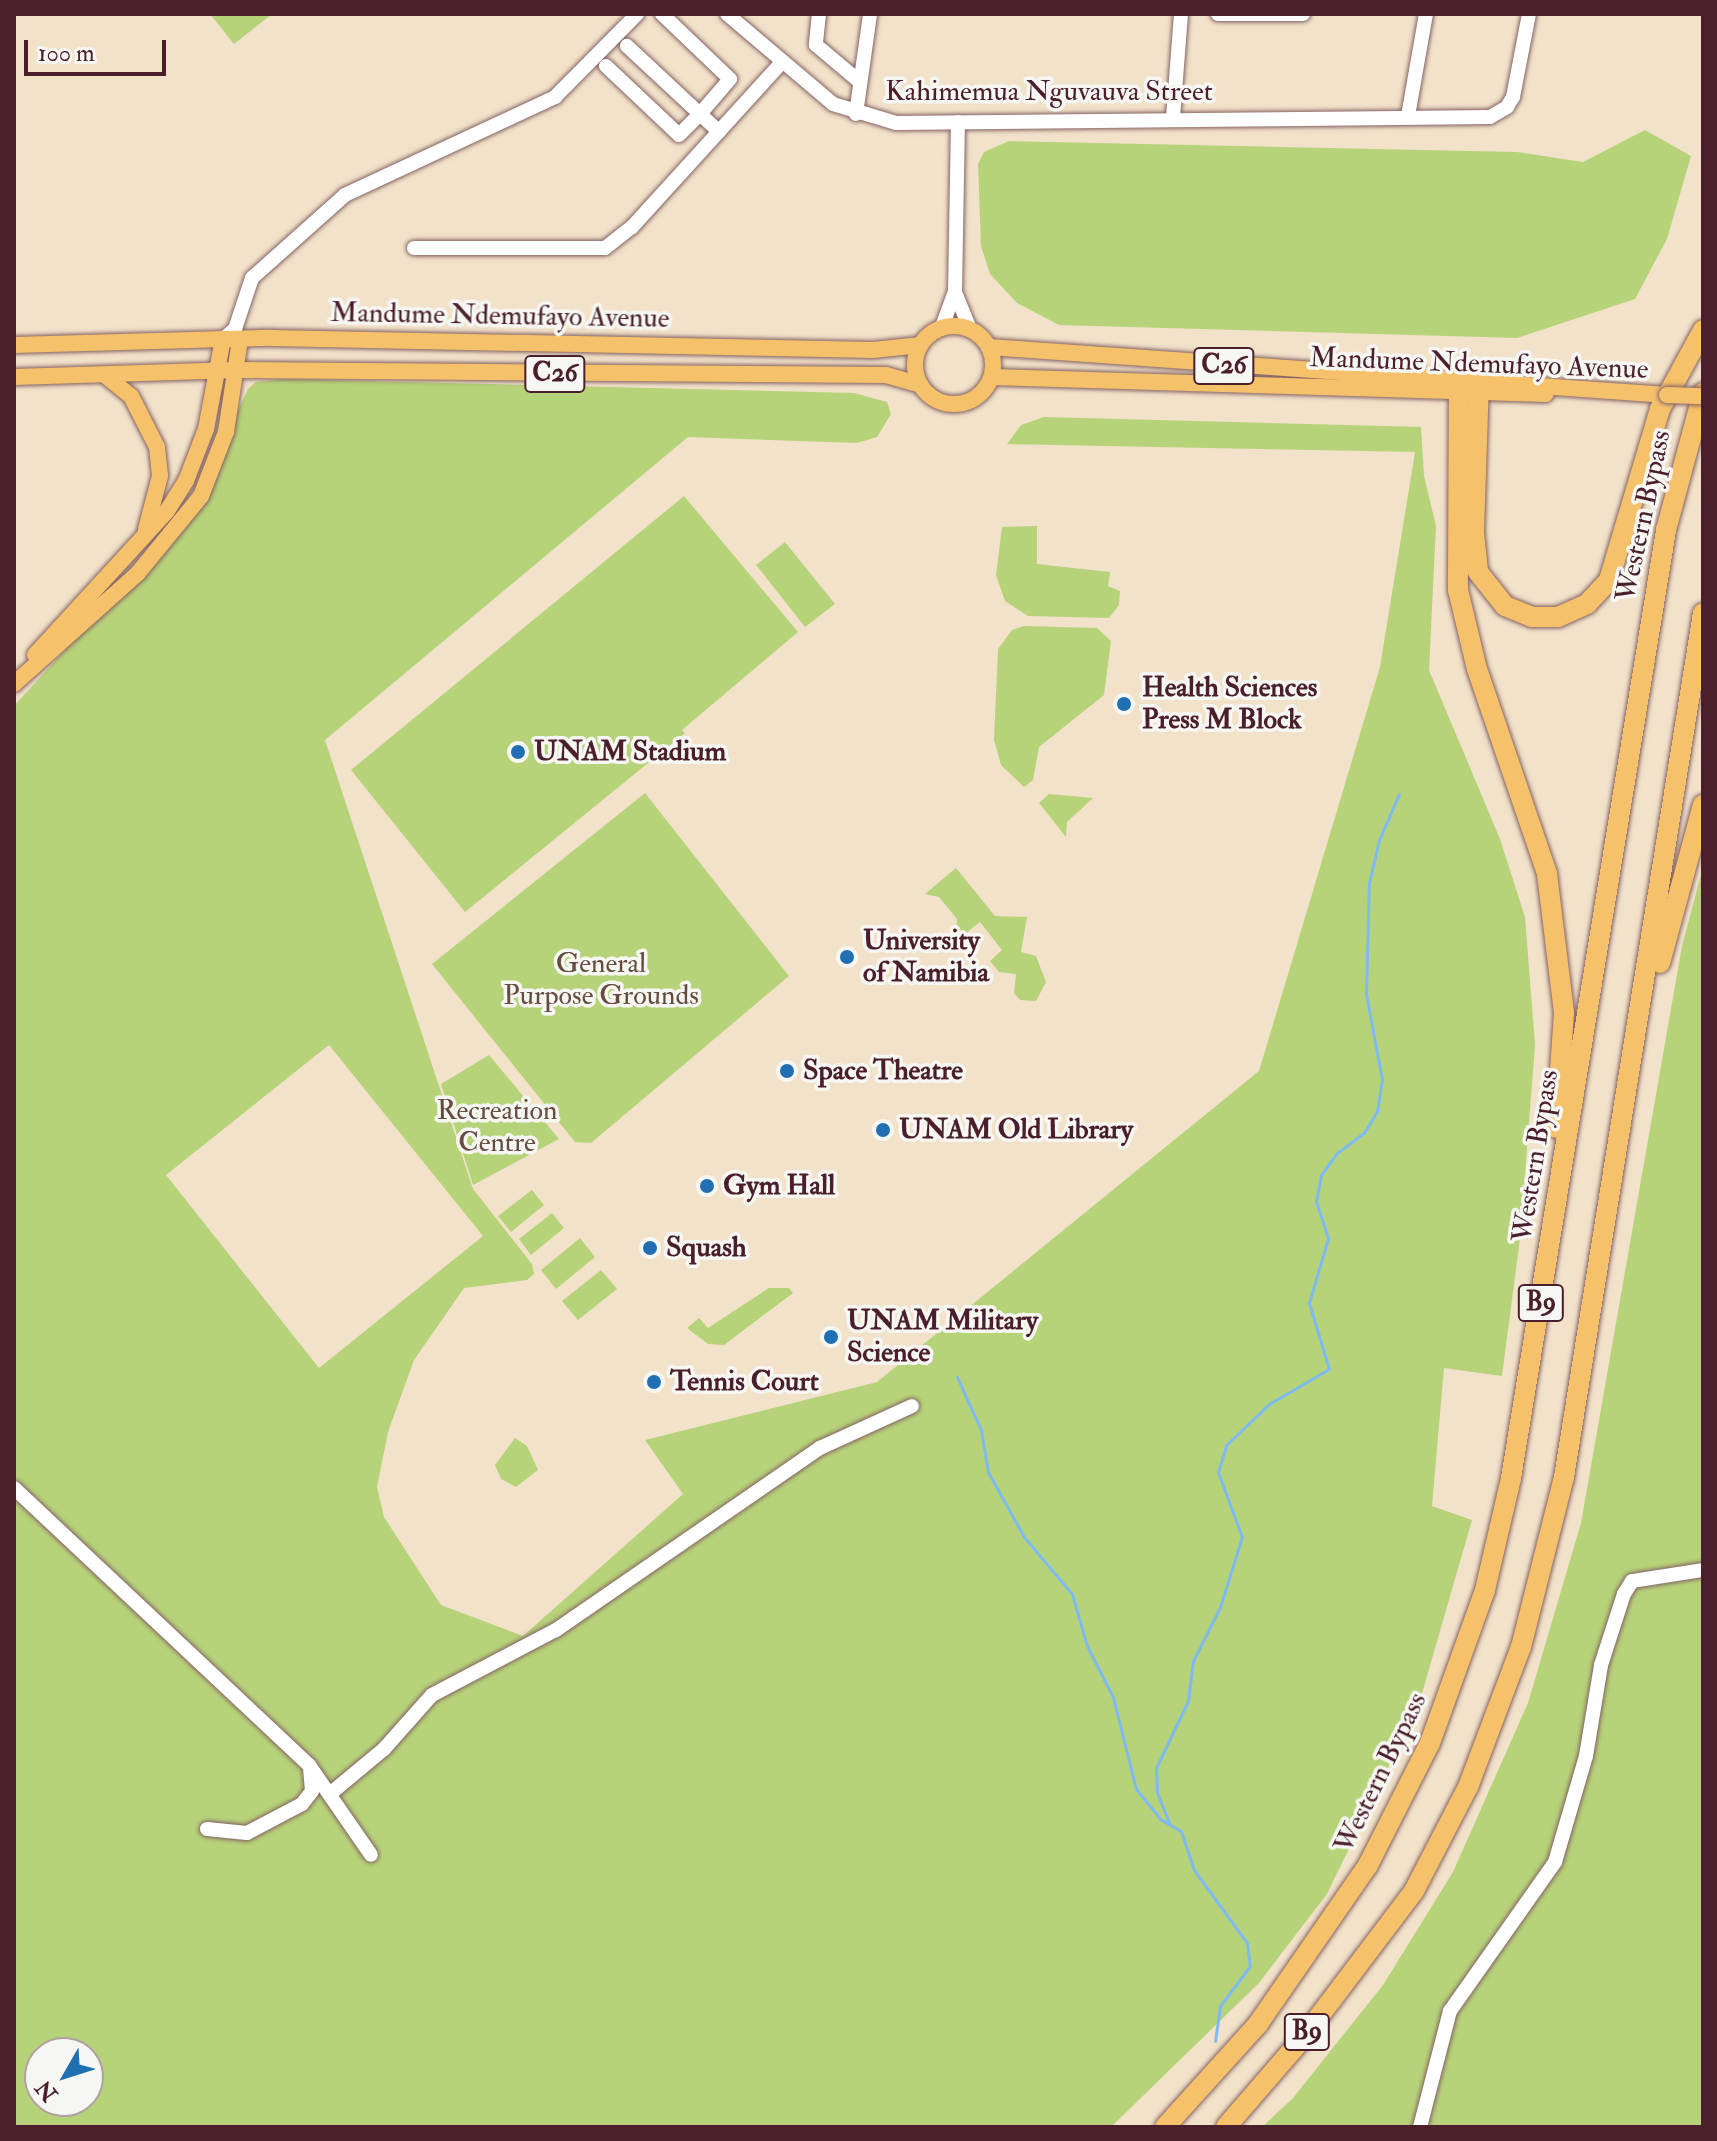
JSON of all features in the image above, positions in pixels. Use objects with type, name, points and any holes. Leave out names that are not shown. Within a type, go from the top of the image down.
[{"type":"highway","points":[[1469,388],[1478,572],[1505,606],[1545,618],[1578,610],[1609,580],[1644,454],[1667,395],[1703,330]]},
{"type":"highway","points":[[1469,388],[1461,616],[1541,846],[1561,972],[1561,1080],[1523,1406]]},
{"type":"highway","name":"Western Bypass","points":[[1165,2127],[1236,2051],[1307,1958],[1360,1877],[1410,1784],[1447,1701],[1485,1590],[1523,1406],[1666,530],[1703,394]]},
{"type":"highway","name":"B9","points":[[1226,2127],[1385,1934],[1414,1891],[1468,1787],[1531,1612],[1564,1477],[1620,1107],[1703,613]]},
{"type":"highway","points":[[1620,1107],[1703,805]]},
{"type":"main road","points":[[921,385],[915,363],[921,345],[942,327],[973,331],[992,362]]},
{"type":"main road","name":"Mandume Ndemufayo Avenue","points":[[14,345],[233,336],[873,350],[921,345]]},
{"type":"main road","points":[[14,682],[107,604],[188,515],[220,455],[233,336]]},
{"type":"main road","name":"Mandume Ndemufayo Avenue","points":[[992,362],[1469,388],[1667,395]]},
{"type":"main road","name":"Mandume Ndemufayo Avenue","points":[[992,362],[1469,388]]},
{"type":"main road","name":"Mandume Ndemufayo Avenue","points":[[14,377],[229,370],[886,375],[921,385],[939,401],[972,400],[992,362]]},
{"type":"main road","points":[[14,682],[143,538],[186,481],[229,370]]},
{"type":"main road","points":[[106,376],[131,396],[157,447],[160,476],[143,538]]},
{"type":"main road","name":"C26","points":[[1667,395],[1703,394]]},
{"type":"street","points":[[233,336],[252,278],[345,195],[555,97],[637,14]]},
{"type":"street","points":[[606,66],[678,136],[731,81],[662,14]]},
{"type":"street","name":"Kahimemua Nguvauva Street","points":[[727,14],[815,92],[856,114],[896,123],[1490,117],[1507,107],[1529,14]]},
{"type":"street","points":[[819,14],[816,45],[860,82]]},
{"type":"street","points":[[856,114],[870,14]]},
{"type":"street","points":[[1173,118],[1181,14]]},
{"type":"street","points":[[1218,14],[1303,14]]},
{"type":"street","points":[[1408,116],[1426,14]]},
{"type":"street","points":[[627,46],[719,132]]},
{"type":"street","points":[[414,248],[605,248],[632,227],[782,62]]},
{"type":"street","points":[[942,327],[955,292],[958,122]]},
{"type":"street","points":[[955,292],[973,331]]},
{"type":"street","points":[[331,1793],[384,1749],[432,1695],[546,1637],[820,1448],[912,1406]]},
{"type":"street","points":[[14,1488],[309,1765],[371,1855]]},
{"type":"street","points":[[1420,2127],[1450,2011],[1555,1862],[1586,1756],[1601,1665],[1624,1594],[1632,1581],[1703,1570]]},
{"type":"street","points":[[207,1829],[247,1833],[302,1804],[312,1791],[309,1765]]},
{"type":"green space","points":[[210,14],[272,14],[234,44]]},
{"type":"green space","points":[[1645,130],[1691,156],[1667,239],[1635,299],[1517,338],[1059,325],[1017,303],[990,274],[981,246],[978,164],[984,152],[1009,141],[1517,152],[1583,162]]},
{"type":"green space","points":[[283,379],[854,393],[887,402],[891,414],[877,437],[857,443],[688,437],[325,740],[473,1189],[532,1264],[534,1274],[527,1280],[464,1288],[414,1360],[388,1432],[377,1487],[384,1517],[441,1605],[523,1636],[683,1494],[645,1440],[877,1382],[1259,1071],[1380,667],[1415,452],[1007,444],[1021,425],[1044,417],[1421,427],[1424,476],[1436,526],[1429,670],[1500,839],[1525,917],[1535,1045],[1520,1239],[1502,1376],[1444,1368],[1432,1506],[1472,1520],[1419,1704],[1327,1894],[1259,1983],[1111,2127],[14,2127],[14,706],[188,515],[248,389],[256,382]],"holes":[[[329,1045],[483,1236],[319,1368],[166,1175]]]},
{"type":"green space","name":"UNAM Stadium","points":[[684,496],[798,632],[682,730],[685,733],[465,912],[351,770]]},
{"type":"green space","points":[[1037,526],[1037,564],[1110,572],[1108,586],[1120,591],[1119,605],[1109,618],[1028,616],[1005,601],[996,575],[1002,527]]},
{"type":"green space","points":[[785,542],[835,604],[805,627],[756,565]]},
{"type":"green space","points":[[1024,626],[1097,628],[1111,641],[1104,695],[1039,747],[1033,780],[1024,787],[1001,765],[994,740],[998,649],[1012,630]]},
{"type":"green space","name":"General Purpose Grounds","points":[[645,793],[789,976],[591,1143],[575,1142],[432,964]]},
{"type":"green space","points":[[1049,794],[1093,798],[1067,822],[1066,837],[1039,803]]},
{"type":"green space","points":[[1703,867],[1703,2127],[1262,2127],[1293,2098],[1383,1985],[1453,1872],[1528,1703],[1581,1523],[1682,946]]},
{"type":"green space","points":[[956,868],[995,916],[1027,917],[1021,952],[1036,956],[1046,982],[1036,1001],[1020,1000],[1014,993],[1016,974],[999,972],[990,961],[1002,950],[980,922],[956,941],[957,919],[939,897],[925,894]]},
{"type":"green space","name":"Recreation Centre","points":[[489,1055],[559,1139],[473,1185],[441,1084]]},
{"type":"green space","points":[[532,1190],[544,1205],[511,1232],[498,1216]]},
{"type":"green space","points":[[552,1213],[564,1228],[531,1255],[519,1239]]},
{"type":"green space","points":[[580,1238],[595,1257],[556,1289],[541,1270]]},
{"type":"green space","points":[[601,1270],[617,1289],[578,1320],[562,1301]]},
{"type":"green space","points":[[769,1288],[789,1288],[793,1293],[724,1345],[708,1344],[687,1328],[699,1318],[708,1328]]},
{"type":"green space","points":[[515,1438],[527,1446],[538,1470],[516,1487],[501,1479],[495,1465]]},
{"type":"waterway","points":[[1170,1825],[1157,1793],[1156,1768],[1188,1701],[1193,1661],[1220,1607],[1242,1537],[1218,1472],[1226,1445],[1269,1404],[1329,1369],[1309,1303],[1328,1238],[1316,1201],[1321,1175],[1337,1153],[1364,1133],[1377,1111],[1382,1080],[1366,994],[1369,883],[1379,840],[1399,794]]},
{"type":"waterway","points":[[957,1377],[981,1430],[988,1472],[1024,1537],[1072,1594],[1087,1646],[1113,1697],[1136,1789],[1160,1819],[1181,1831],[1194,1870],[1247,1943],[1250,1966],[1220,2006],[1215,2041]]},
{"type":"place","name":"Health Sciences Press M Block","points":[[1124,704]]},
{"type":"place","name":"UNAM Stadium","points":[[518,752]]},
{"type":"place","name":"University of Namibia","points":[[847,957]]},
{"type":"place","name":"Space Theatre","points":[[787,1071]]},
{"type":"place","name":"UNAM Old Library","points":[[883,1130]]},
{"type":"place","name":"Gym Hall","points":[[707,1186]]},
{"type":"place","name":"Squash","points":[[650,1248]]},
{"type":"place","name":"UNAM Military Science","points":[[831,1337]]},
{"type":"place","name":"Tennis Court","points":[[654,1382]]}]
